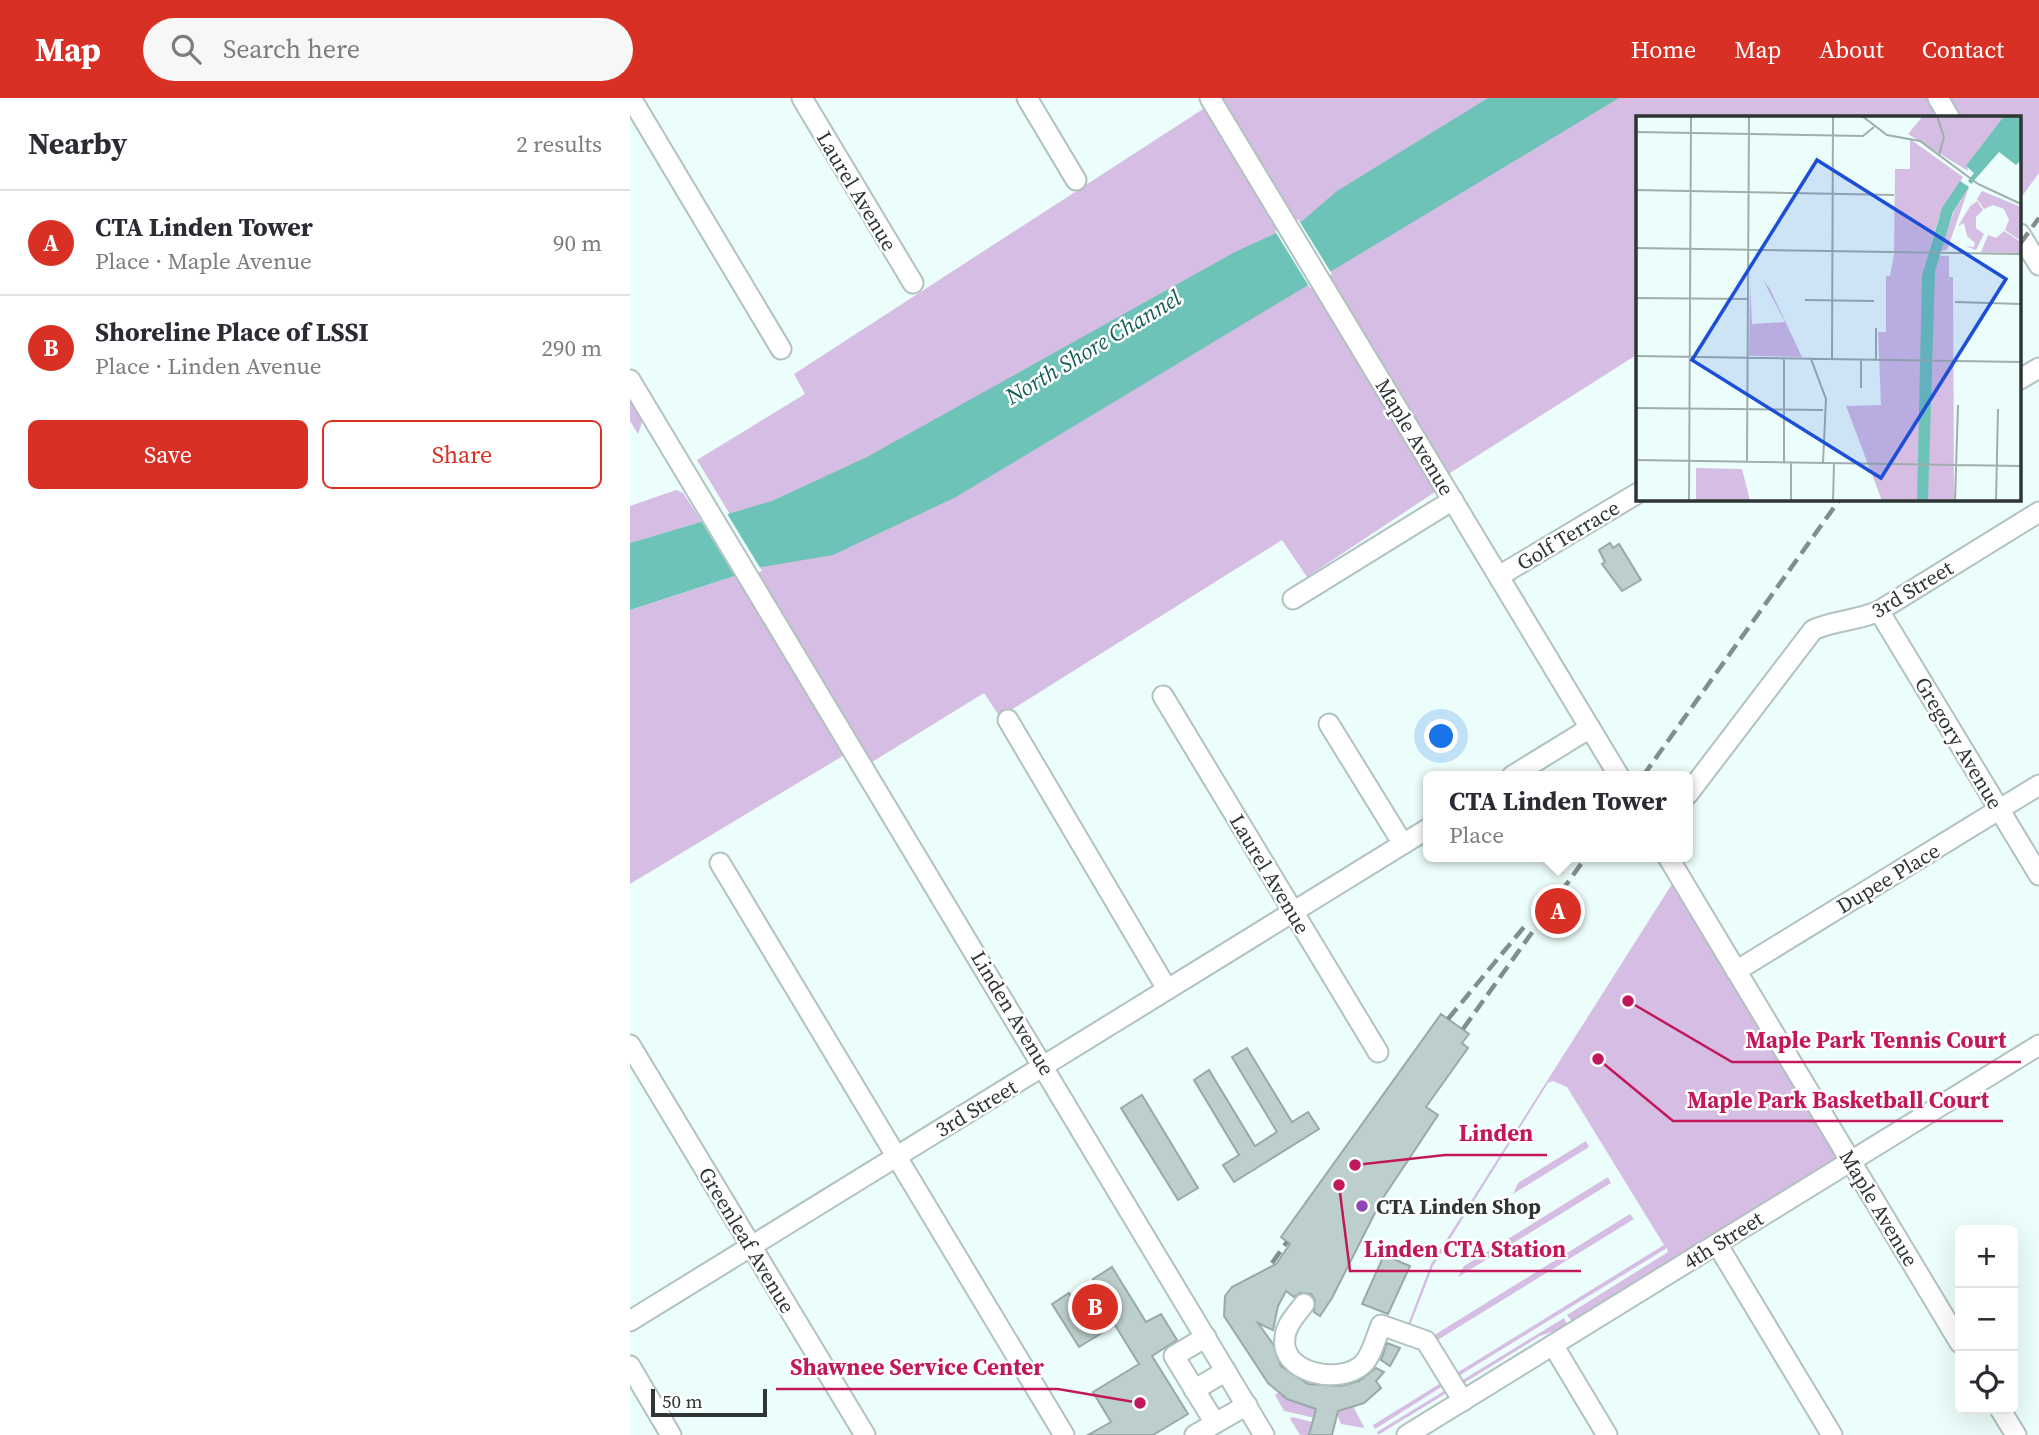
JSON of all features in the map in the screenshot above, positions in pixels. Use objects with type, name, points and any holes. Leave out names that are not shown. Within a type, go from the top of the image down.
[{"type":"street","points":[[631,98],[781,349]]},
{"type":"street","name":"Laurel Avenue","points":[[802,98],[913,283]]},
{"type":"street","points":[[1027,98],[1076,180]]},
{"type":"street","name":"Maple Avenue","points":[[1210,98],[1616,771]]},
{"type":"street","points":[[1938,98],[1949,116]]},
{"type":"street","points":[[2022,237],[2039,265]]},
{"type":"street","points":[[2022,378],[2039,368]]},
{"type":"street","name":"Linden Avenue","points":[[630,380],[1045,1066],[1264,1435]]},
{"type":"street","name":"Golf Terrace","points":[[1499,576],[1636,494]]},
{"type":"street","points":[[1293,599],[1453,500]]},
{"type":"street","name":"3rd Street","points":[[1693,787],[1813,630],[1829,622],[1862,618],[1879,611],[2039,512]]},
{"type":"street","name":"Gregory Avenue","points":[[1879,611],[2039,875]]},
{"type":"street","name":"Laurel Avenue","points":[[1163,696],[1378,1052]]},
{"type":"street","points":[[1008,720],[1167,989]]},
{"type":"street","points":[[1329,724],[1403,844]]},
{"type":"street","points":[[1520,771],[1590,728]]},
{"type":"street","name":"Dupee Place","points":[[1736,971],[2039,785]]},
{"type":"street","name":"3rd Street","points":[[630,1321],[1423,832]]},
{"type":"street","name":"Maple Avenue","points":[[1671,862],[1955,1335]]},
{"type":"street","points":[[720,863],[1063,1435]]},
{"type":"street","name":"Greenleaf Avenue","points":[[630,1045],[865,1435]]},
{"type":"street","name":"4th Street","points":[[1407,1435],[1434,1428],[1463,1401],[2039,1045]]},
{"type":"street","points":[[1717,1244],[1832,1435]]},
{"type":"street","points":[[1304,1304],[1287,1327],[1285,1344],[1294,1361],[1306,1368],[1337,1377],[1354,1370],[1366,1361],[1381,1325],[1426,1341],[1463,1401]]},
{"type":"street","points":[[1206,1337],[1174,1356],[1215,1423]]},
{"type":"street","points":[[1553,1345],[1608,1435]]},
{"type":"street","points":[[630,1366],[671,1435]]},
{"type":"street","points":[[1194,1390],[1226,1371]]},
{"type":"street","points":[[1195,1435],[1247,1405]]},
{"type":"street","points":[[2003,1414],[2016,1435]]},
{"type":"shaded area","points":[[1220,98],[2039,98],[2039,173],[2022,196],[2022,116],[1636,116],[1636,355],[1431,485],[1435,492],[1307,577],[1282,540],[1000,717],[984,693],[872,762],[861,745],[630,884],[630,610],[762,567],[697,460],[805,394],[794,374]]},
{"type":"shaded area","points":[[630,396],[643,420],[638,434],[630,421]]},
{"type":"shaded area","points":[[676,490],[683,493],[702,522],[630,543],[630,506]]},
{"type":"shaded area","points":[[1672,884],[1833,1148],[1835,1158],[1573,1323],[1567,1315],[1668,1252],[1667,1248],[1457,1377],[1455,1374],[1664,1245],[1567,1087],[1553,1081],[1548,1083],[1433,1266],[1409,1328],[1407,1327],[1431,1264]]},
{"type":"shaded area","points":[[1586,1141],[1589,1147],[1513,1194],[1518,1183]]},
{"type":"shaded area","points":[[1608,1177],[1611,1183],[1458,1277],[1464,1266]]},
{"type":"shaded area","points":[[1630,1214],[1634,1219],[1436,1341],[1434,1338],[1436,1334]]},
{"type":"shaded area","points":[[1564,1318],[1568,1326],[1540,1336],[1464,1383],[1461,1381]]},
{"type":"shaded area","points":[[1441,1383],[1443,1386],[1375,1429],[1373,1425]]},
{"type":"shaded area","points":[[1444,1391],[1445,1394],[1378,1435],[1377,1432]]},
{"type":"shaded area","points":[[1278,1393],[1299,1404],[1325,1410],[1315,1418],[1284,1411],[1275,1395]]},
{"type":"shaded area","points":[[1353,1406],[1364,1428],[1341,1424],[1335,1409]]},
{"type":"shaded area","points":[[1292,1417],[1317,1423],[1309,1435],[1300,1435],[1290,1419]]},
{"type":"water","name":"North Shore Channel","points":[[1488,98],[1619,98],[956,497],[833,555],[762,567],[630,610],[630,543],[772,501],[867,457],[1235,252],[1302,221],[1337,191]]},
{"type":"pier","points":[[1298,219],[1332,274],[1310,288],[1275,231]]},
{"type":"pier","points":[[726,512],[762,571],[737,580],[700,519]]},
{"type":"building","points":[[1610,543],[1613,548],[1619,544],[1641,580],[1622,591],[1602,564],[1605,562],[1599,550]]},
{"type":"building","points":[[1555,896],[1573,908],[1560,926],[1543,914]]},
{"type":"building","points":[[1441,1014],[1469,1034],[1462,1043],[1468,1048],[1426,1107],[1438,1115],[1381,1201],[1332,1298],[1320,1316],[1314,1312],[1315,1300],[1311,1294],[1300,1293],[1294,1297],[1286,1291],[1278,1306],[1273,1330],[1258,1323],[1273,1344],[1281,1366],[1308,1384],[1341,1386],[1359,1381],[1376,1368],[1384,1372],[1376,1381],[1381,1388],[1364,1403],[1338,1411],[1332,1435],[1309,1435],[1316,1409],[1287,1399],[1268,1383],[1224,1316],[1225,1296],[1232,1287],[1276,1264],[1290,1244],[1281,1237]]},
{"type":"building","points":[[1247,1048],[1292,1122],[1308,1112],[1319,1129],[1234,1182],[1223,1165],[1239,1155],[1194,1080],[1209,1070],[1255,1146],[1277,1132],[1232,1057]]},
{"type":"building","points":[[1142,1095],[1198,1188],[1178,1200],[1121,1108]]},
{"type":"building","points":[[1384,1255],[1410,1266],[1388,1314],[1362,1304]]},
{"type":"building","points":[[1112,1267],[1146,1322],[1161,1314],[1177,1340],[1152,1356],[1188,1414],[1153,1435],[1088,1435],[1111,1422],[1093,1392],[1139,1364],[1115,1325],[1079,1347],[1052,1304],[1069,1293],[1072,1298],[1095,1283],[1093,1279]]},
{"type":"building","points":[[1387,1343],[1400,1348],[1390,1366],[1381,1360]]},
{"type":"railway","points":[[2022,241],[2039,218]]},
{"type":"railway","points":[[1647,771],[1839,500]]},
{"type":"railway","points":[[1463,1029],[1582,862]]},
{"type":"railway","points":[[1448,1019],[1524,927]]},
{"type":"railway","points":[[1272,1263],[1287,1242]]},
{"type":"place","name":"CTA Linden Tower","points":[[1558,911]]},
{"type":"place","name":"Maple Park Tennis Court","points":[[1628,1001]]},
{"type":"place","name":"Maple Park Basketball Court","points":[[1598,1059]]},
{"type":"place","name":"Linden","points":[[1355,1165]]},
{"type":"place","name":"Linden CTA Station","points":[[1339,1185]]},
{"type":"place","name":"CTA Linden Shop","points":[[1362,1206]]},
{"type":"place","name":"Shoreline Place of LSSI","points":[[1095,1307]]},
{"type":"place","name":"Shawnee Service Center","points":[[1140,1403]]}]
